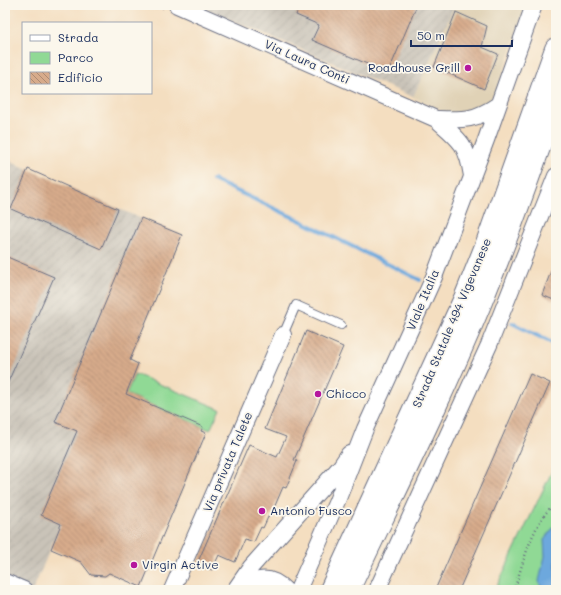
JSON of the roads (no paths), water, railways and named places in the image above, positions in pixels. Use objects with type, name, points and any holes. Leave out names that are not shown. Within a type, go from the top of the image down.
[{"type":"main road","name":"Strada Statale 494 Vigevanese","points":[[331,590],[466,296],[486,246],[556,49]]},
{"type":"main road","name":"Strada Statale 494 Vigevanese","points":[[348,590],[430,416],[480,304],[524,189],[556,99]]},
{"type":"main road","points":[[320,590],[354,517],[384,477]]},
{"type":"street","name":"Via Laura Conti","points":[[177,5],[436,119],[462,142],[469,158],[472,176]]},
{"type":"street","name":"Viale Italia","points":[[298,590],[337,501],[365,429],[434,277],[534,5]]},
{"type":"street","name":"Via Laura Conti","points":[[436,119],[469,120],[484,114],[498,105]]},
{"type":"street","points":[[377,590],[550,213],[556,176]]},
{"type":"street","name":"Via privata Talete","points":[[172,590],[283,335]]},
{"type":"street","points":[[236,589],[251,567],[341,466],[365,429]]},
{"type":"street","points":[[317,492],[326,491],[333,494],[337,501]]},
{"type":"street","points":[[236,589],[255,580],[266,579],[277,581],[285,590]]},
{"type":"street","points":[[5,582],[24,590]]},
{"type":"lane","points":[[283,335],[296,305],[341,324]]},
{"type":"water","points":[[556,524],[556,590],[542,590],[539,581],[545,556],[544,540]]},
{"type":"waterway","points":[[213,180],[299,220],[420,280]]},
{"type":"waterway","points":[[512,323],[556,345]]},
{"type":"place","name":"Roadhouse Grill","points":[[468,68]]},
{"type":"place","name":"Chicco","points":[[318,394]]},
{"type":"place","name":"Antonio Fusco","points":[[262,511]]},
{"type":"place","name":"Virgin Active","points":[[134,565]]}]
